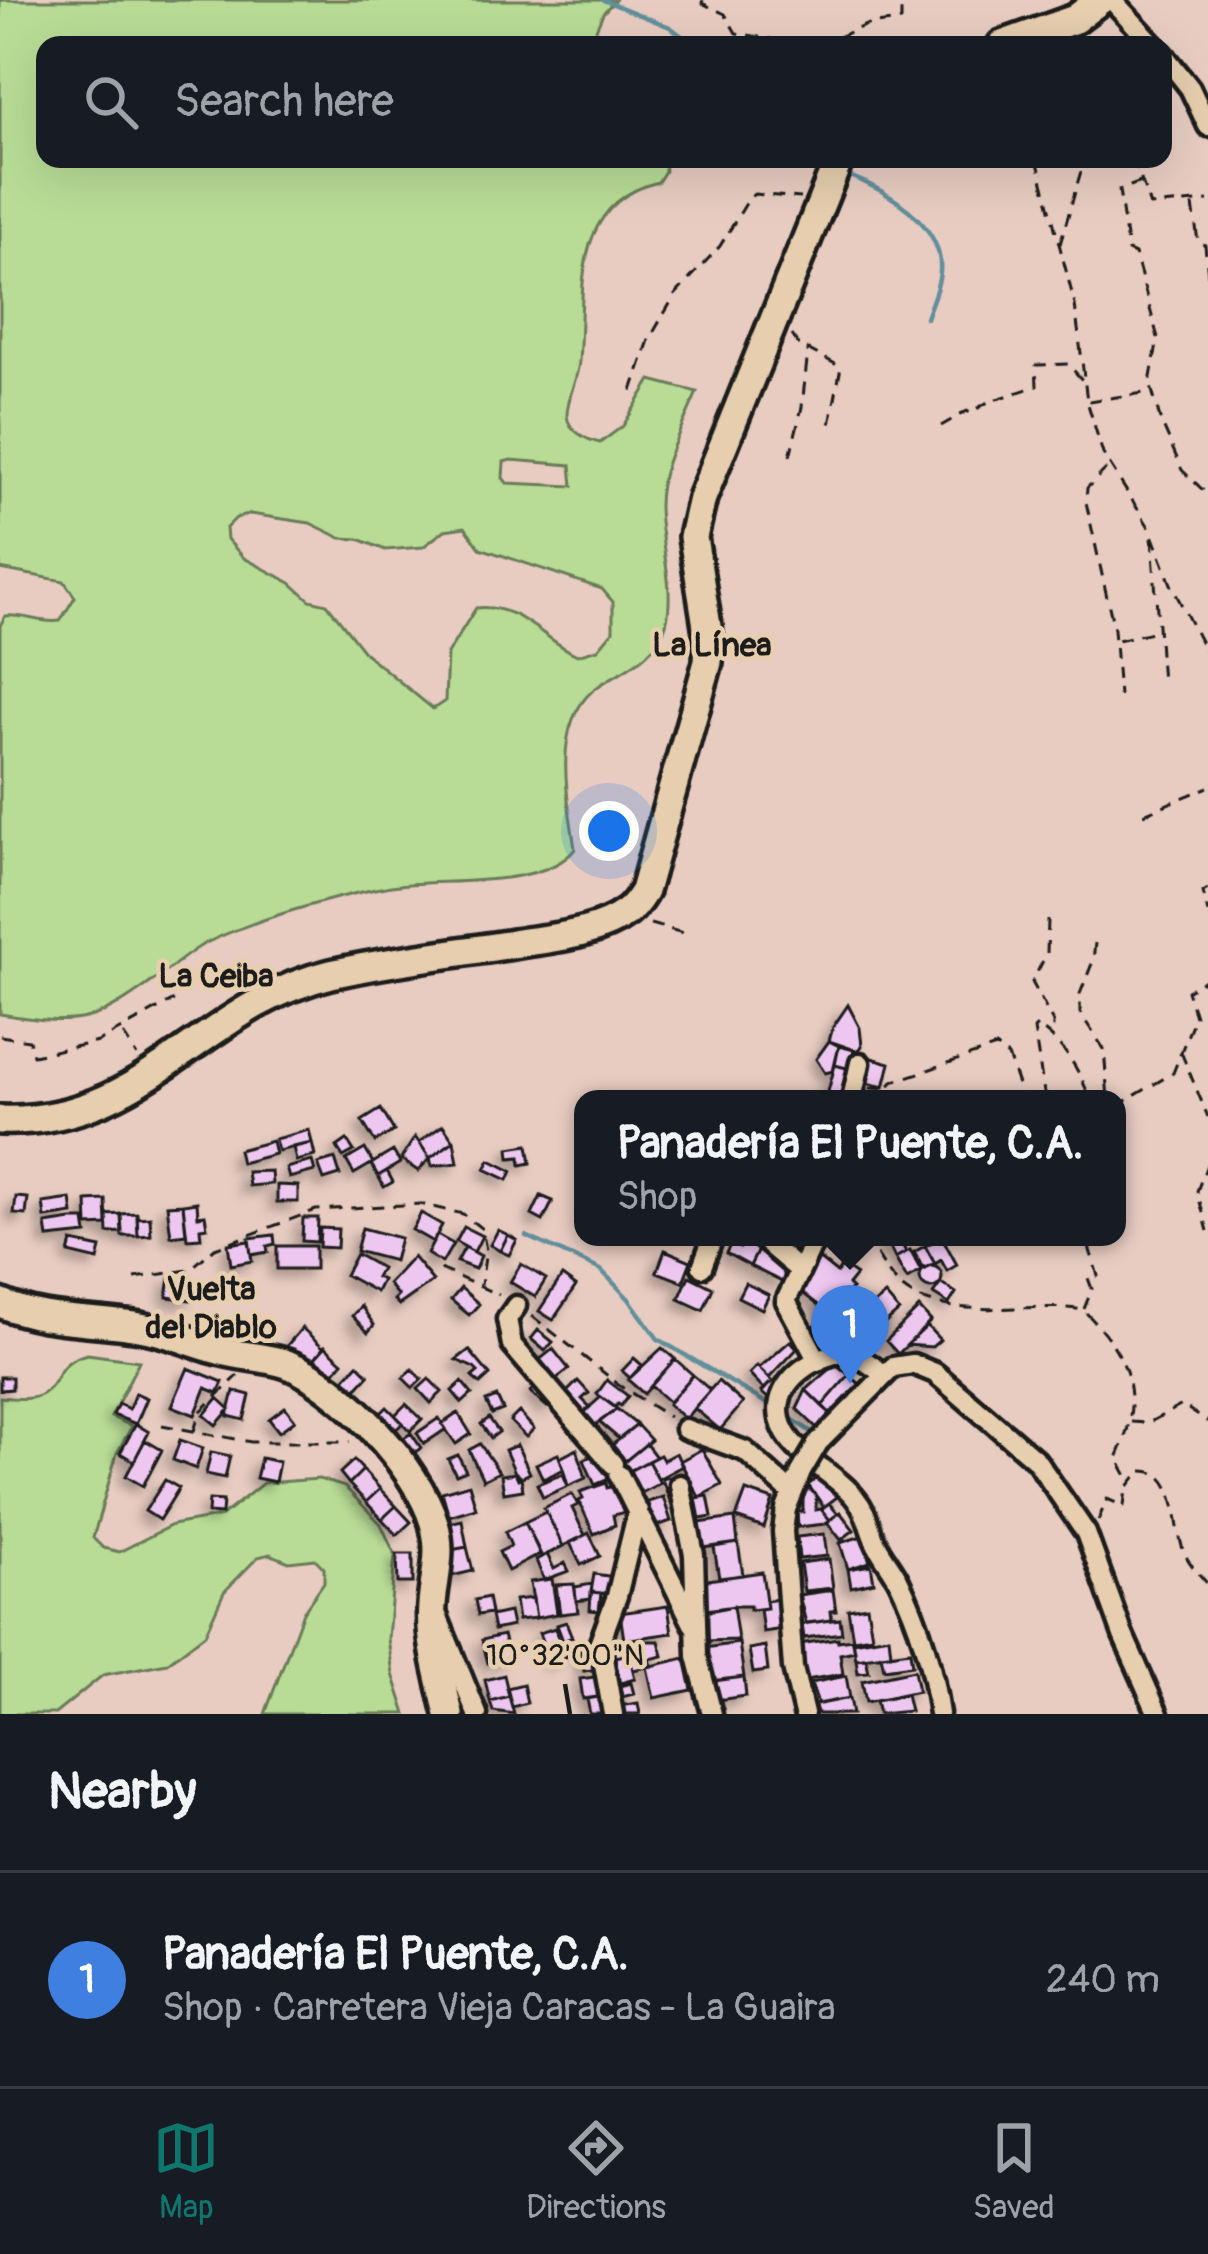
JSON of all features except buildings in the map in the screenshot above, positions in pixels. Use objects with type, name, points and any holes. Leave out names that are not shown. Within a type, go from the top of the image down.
[{"type":"main road","points":[[1028,36],[1075,19],[1100,0]]},
{"type":"main road","points":[[0,1120],[40,1120],[84,1109],[151,1077],[236,1014],[303,982],[568,935],[626,913],[644,891],[704,685],[709,639],[693,537],[695,523],[835,168]]},
{"type":"main road","points":[[0,1303],[40,1317],[148,1328],[309,1375],[373,1431],[418,1484],[435,1524],[440,1567],[432,1606],[449,1714]]},
{"type":"street","points":[[1112,0],[1146,36]]},
{"type":"street","points":[[1172,65],[1190,88],[1208,126]]},
{"type":"street","points":[[855,1090],[860,1063]]},
{"type":"street","points":[[702,1268],[709,1246]]},
{"type":"street","points":[[771,1246],[800,1270]]},
{"type":"street","points":[[812,1246],[786,1297],[786,1307],[818,1360]]},
{"type":"street","points":[[516,1306],[507,1319],[512,1345],[616,1470],[693,1624]]},
{"type":"street","points":[[884,1374],[852,1352],[818,1360],[791,1379],[782,1394],[780,1418],[788,1437],[844,1485],[865,1511],[916,1623],[936,1687],[939,1714]]},
{"type":"street","points":[[804,1714],[791,1650],[783,1531],[792,1493],[818,1444],[884,1374],[893,1367],[913,1364],[934,1373],[975,1404],[1036,1460],[1086,1534],[1123,1635],[1159,1714]]},
{"type":"street","points":[[686,1429],[745,1451],[792,1493]]},
{"type":"street","points":[[680,1486],[694,1556],[693,1624],[712,1714]]},
{"type":"street","points":[[614,1714],[600,1642],[638,1511]]},
{"type":"street","points":[[432,1606],[477,1714]]},
{"type":"path","points":[[703,0],[725,14],[736,33],[754,36]]},
{"type":"path","points":[[840,36],[866,25],[901,21],[902,0]]},
{"type":"path","points":[[1039,168],[1076,305],[1087,401],[1109,466],[1152,536],[1208,657]]},
{"type":"path","points":[[1137,168],[1150,206],[1208,201]]},
{"type":"path","points":[[1060,244],[1081,171]]},
{"type":"path","points":[[1142,182],[1119,190],[1128,251],[1135,254],[1158,338],[1151,365],[1153,392],[1182,470],[1207,494]]},
{"type":"path","points":[[632,391],[649,340],[675,295],[720,246],[748,200],[754,194],[820,200]]},
{"type":"path","points":[[1192,202],[1198,242],[1205,245],[1208,276]]},
{"type":"path","points":[[777,310],[794,339],[841,367],[830,425]]},
{"type":"path","points":[[790,456],[802,407],[808,349]]},
{"type":"path","points":[[941,426],[988,402],[1037,386],[1036,364],[1068,364],[1084,382]]},
{"type":"path","points":[[1087,401],[1153,392]]},
{"type":"path","points":[[1109,466],[1087,488],[1086,502],[1115,640],[1119,696]]},
{"type":"path","points":[[1152,536],[1162,683]]},
{"type":"path","points":[[1115,640],[1157,631]]},
{"type":"path","points":[[1144,814],[1208,788]]},
{"type":"path","points":[[1208,889],[1203,892],[1208,913]]},
{"type":"path","points":[[626,913],[687,934]]},
{"type":"path","points":[[1048,920],[1047,953],[1033,982],[1053,1022],[1052,1036]]},
{"type":"path","points":[[1095,943],[1080,994],[1080,1013],[1104,1049],[1107,1090]]},
{"type":"path","points":[[1126,1101],[1173,1072],[1195,1016],[1187,992],[1208,978]]},
{"type":"path","points":[[0,1036],[29,1040],[33,1055],[98,1042],[174,1000]]},
{"type":"path","points":[[1044,1090],[1035,1027],[1052,1036],[1080,1073],[1087,1090]]},
{"type":"path","points":[[122,1032],[151,1077]]},
{"type":"path","points":[[878,1090],[996,1047],[1009,1056],[1020,1090]]},
{"type":"path","points":[[1180,1052],[1208,1117]]},
{"type":"path","points":[[1208,1162],[1197,1191],[1208,1232]]},
{"type":"path","points":[[135,1278],[189,1270],[215,1248],[316,1210],[420,1204],[463,1214],[482,1229],[486,1250],[481,1285]]},
{"type":"path","points":[[872,1246],[903,1289],[930,1300],[964,1307],[1083,1310],[1129,1373],[1131,1422],[1117,1458],[1130,1481]]},
{"type":"path","points":[[1083,1310],[1092,1289],[1088,1278],[1099,1276],[1088,1246]]},
{"type":"path","points":[[440,1269],[481,1285],[551,1328],[622,1387],[686,1429]]},
{"type":"path","points":[[194,1431],[200,1412],[255,1357]]},
{"type":"path","points":[[1131,1422],[1148,1423],[1182,1405],[1208,1422]]},
{"type":"path","points":[[162,1425],[250,1442],[316,1444],[349,1442],[373,1431]]},
{"type":"path","points":[[1097,1528],[1105,1501],[1109,1498],[1124,1506],[1130,1481],[1148,1470],[1167,1484],[1184,1553],[1208,1584]]},
{"type":"green space","points":[[0,0],[615,0],[593,36],[36,36],[36,168],[665,168],[658,182],[630,193],[609,209],[596,230],[583,279],[579,361],[567,415],[574,430],[600,443],[623,426],[651,380],[697,392],[660,491],[669,595],[666,624],[648,653],[584,700],[568,738],[566,783],[575,849],[561,861],[519,876],[384,887],[254,923],[200,946],[120,1004],[86,1018],[50,1020],[0,1014],[0,626],[5,616],[60,621],[75,597],[64,581],[0,569]],"holes":[[[511,460],[571,465],[573,486],[507,483],[503,478],[504,462]],[[250,514],[310,523],[341,538],[359,539],[385,550],[423,547],[445,530],[465,527],[480,548],[602,589],[613,602],[613,631],[598,649],[577,655],[518,616],[476,608],[447,654],[445,701],[433,709],[366,654],[327,604],[310,600],[291,583],[244,558],[227,539],[226,528]]]},
{"type":"green space","points":[[87,1354],[139,1361],[111,1417],[132,1426],[117,1453],[93,1538],[103,1548],[119,1552],[172,1525],[222,1516],[263,1483],[319,1479],[345,1487],[381,1524],[395,1555],[388,1639],[406,1714],[265,1714],[303,1612],[324,1582],[324,1568],[315,1559],[289,1562],[270,1554],[258,1557],[224,1592],[205,1634],[167,1663],[103,1675],[55,1714],[0,1714],[0,1397],[42,1394],[68,1362]]},
{"type":"waterway","points":[[603,0],[682,36]]},
{"type":"waterway","points":[[847,175],[909,210],[932,238],[940,272],[926,318]]},
{"type":"waterway","points":[[526,1236],[601,1270],[658,1339],[771,1406]]},
{"type":"waterway","points":[[790,1418],[813,1433]]},
{"type":"place","name":"Panadería El Puente, C.A.","points":[[850,1384]]},
{"type":"district","name":"La Línea","points":[[712,644]]},
{"type":"district","name":"La Ceiba","points":[[216,975]]},
{"type":"district","name":"Vuelta del Diablo","points":[[211,1307]]}]
